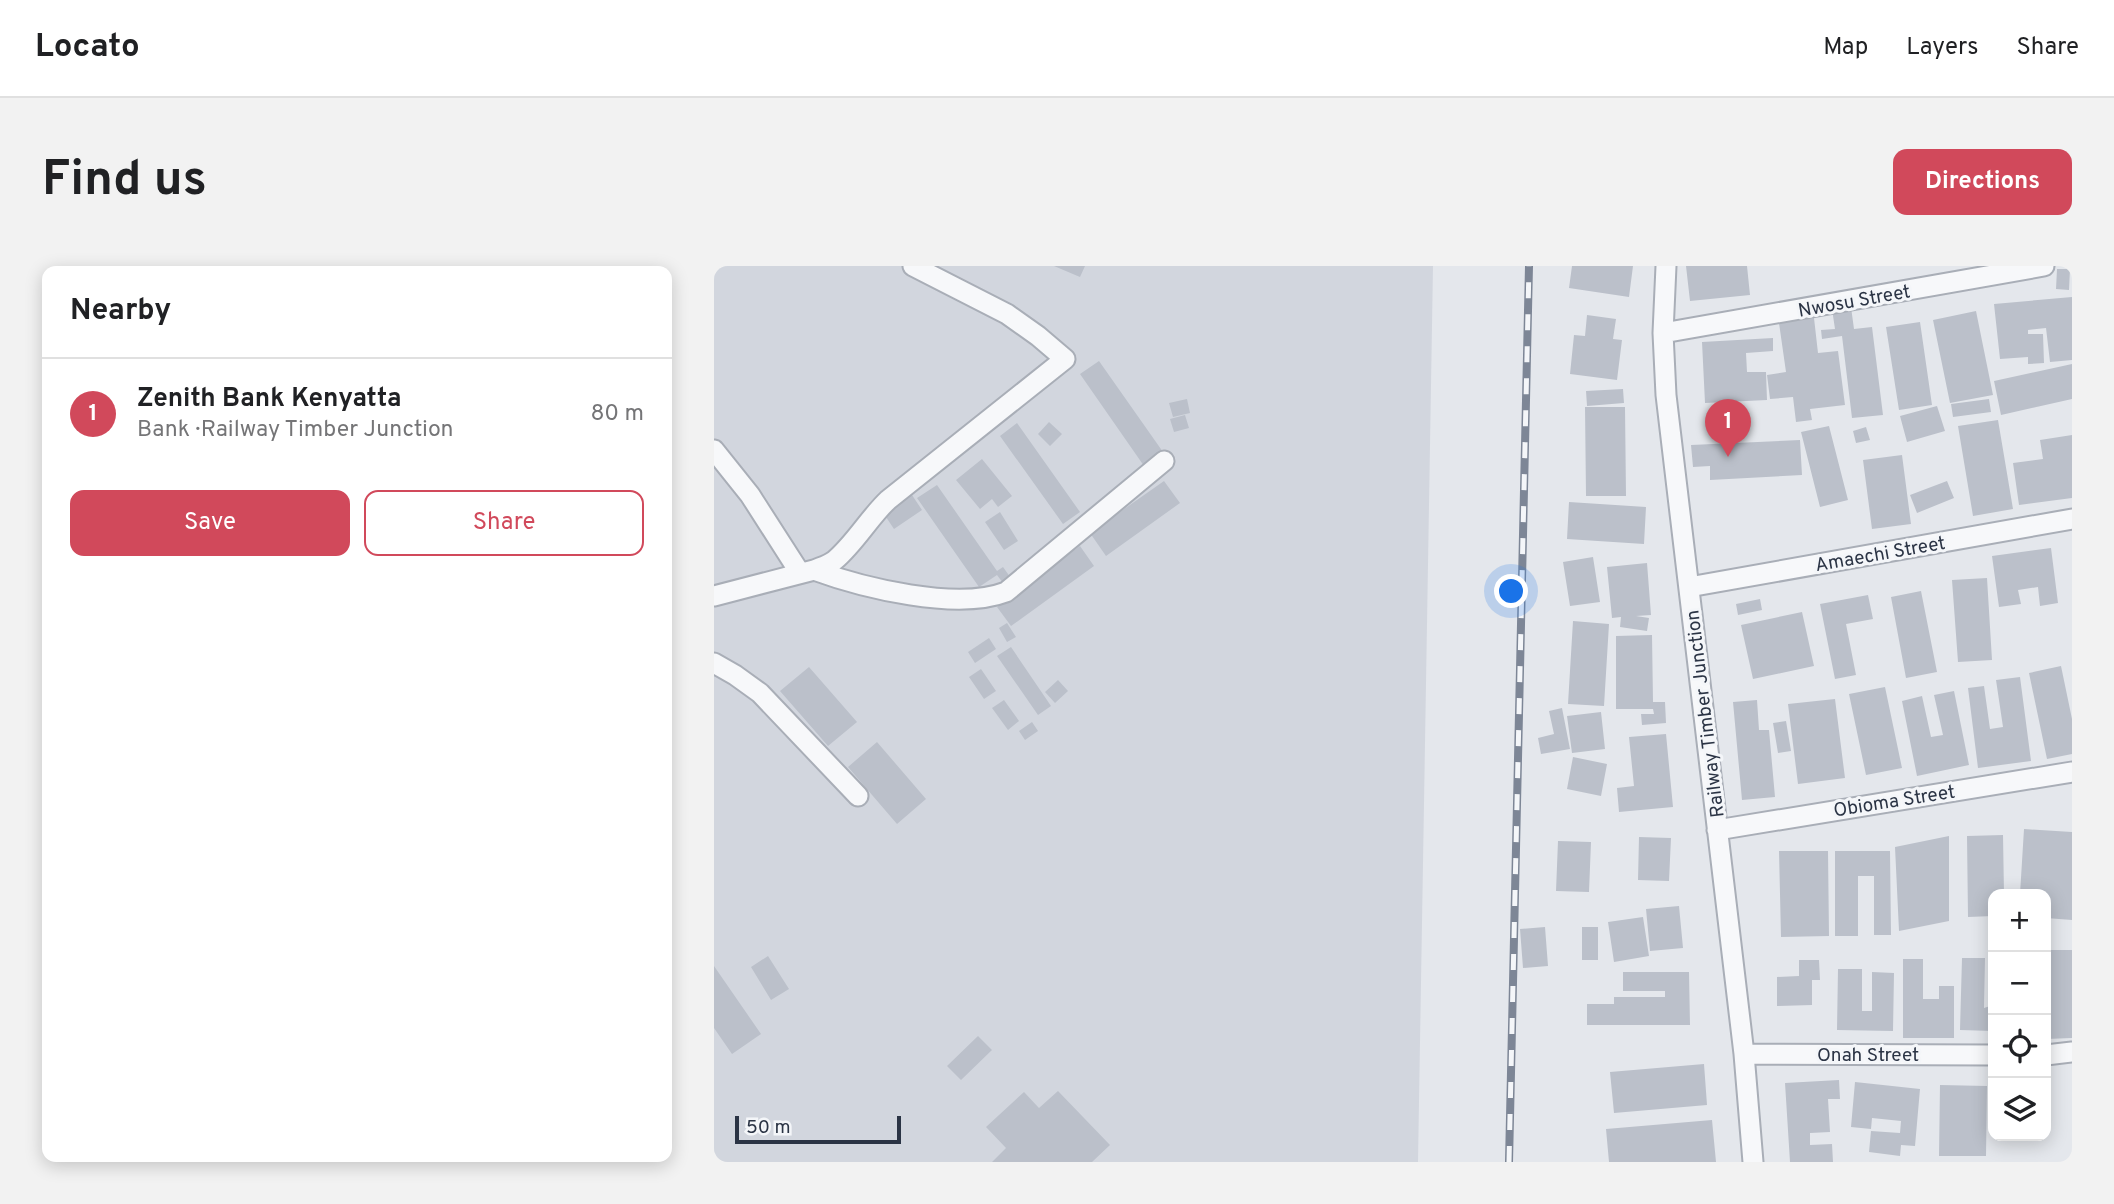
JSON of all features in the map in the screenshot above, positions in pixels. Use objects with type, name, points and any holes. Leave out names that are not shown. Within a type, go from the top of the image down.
[{"type":"street","points":[[714,596],[829,564],[888,500],[1065,359],[1007,314],[913,266]]},
{"type":"street","name":"Railway Timber Junction","points":[[1666,266],[1663,333],[1666,395],[1744,1054],[1753,1162]]},
{"type":"street","name":"Nwosu Street","points":[[1663,333],[2044,266]]},
{"type":"street","points":[[714,450],[807,571],[847,582],[922,596],[992,597],[1006,592],[1164,461]]},
{"type":"street","name":"Amaechi Street","points":[[1689,587],[2072,519]]},
{"type":"street","points":[[714,663],[760,693],[858,796]]},
{"type":"street","name":"Obioma Street","points":[[1717,830],[2072,772]]},
{"type":"street","points":[[2051,1054],[2072,1052]]},
{"type":"street","name":"Onah Street","points":[[1744,1054],[1988,1055]]},
{"type":"shaded area","points":[[714,266],[1433,266],[1418,1162],[714,1162]]},
{"type":"building","points":[[1054,266],[1085,266],[1080,277]]},
{"type":"building","points":[[1572,266],[1633,266],[1629,297],[1569,288]]},
{"type":"building","points":[[1686,266],[1747,266],[1750,295],[1690,301]]},
{"type":"building","points":[[2057,269],[2070,269],[2069,290],[2056,289]]},
{"type":"building","points":[[2072,297],[2072,360],[2050,362],[2046,328],[2028,330],[2028,334],[2043,334],[2044,363],[2028,364],[2028,357],[2000,359],[1994,304]]},
{"type":"building","points":[[1851,307],[1854,329],[1872,327],[1883,415],[1852,418],[1842,336],[1822,339],[1821,330],[1835,329],[1832,309]]},
{"type":"building","points":[[1976,311],[1993,395],[1950,403],[1933,320]]},
{"type":"building","points":[[1587,315],[1616,319],[1613,339],[1622,340],[1617,380],[1570,374],[1574,335],[1585,336]]},
{"type":"building","points":[[1814,318],[1818,353],[1838,351],[1845,405],[1810,409],[1812,420],[1796,422],[1793,397],[1770,399],[1767,375],[1786,372],[1779,323]]},
{"type":"building","points":[[1920,322],[1932,405],[1899,410],[1886,327]]},
{"type":"building","points":[[1773,338],[1773,351],[1746,353],[1747,372],[1766,372],[1767,400],[1705,403],[1702,342]]},
{"type":"building","points":[[1099,361],[1163,452],[1144,466],[1080,374]]},
{"type":"building","points":[[2072,364],[2072,399],[2001,415],[1994,381]]},
{"type":"building","points":[[1623,389],[1624,403],[1587,406],[1586,391]]},
{"type":"building","points":[[1187,399],[1190,413],[1173,417],[1169,403]]},
{"type":"building","points":[[1989,399],[1991,412],[1953,417],[1951,404]]},
{"type":"building","points":[[1937,406],[1945,431],[1907,442],[1900,416]]},
{"type":"building","points":[[1585,407],[1625,407],[1626,496],[1586,496]]},
{"type":"building","points":[[1185,415],[1189,428],[1174,432],[1170,419]]},
{"type":"building","points":[[1998,420],[2013,509],[1973,516],[1958,426]]},
{"type":"building","points":[[1049,422],[1062,434],[1050,446],[1038,434]]},
{"type":"building","points":[[1017,423],[1080,512],[1063,524],[1000,436]]},
{"type":"building","points":[[1829,426],[1848,500],[1820,507],[1801,432]]},
{"type":"building","points":[[1866,427],[1870,440],[1856,443],[1853,431]]},
{"type":"building","points":[[2072,435],[2072,498],[2019,505],[2013,463],[2043,459],[2040,440]]},
{"type":"building","points":[[1800,440],[1802,475],[1710,480],[1710,466],[1693,467],[1691,445]]},
{"type":"building","points":[[1902,455],[1911,524],[1872,529],[1863,460]]},
{"type":"building","points":[[982,459],[1012,496],[998,507],[992,499],[980,509],[956,480]]},
{"type":"building","points":[[1164,481],[1180,503],[1106,556],[1090,533]]},
{"type":"building","points":[[1947,481],[1954,498],[1917,513],[1910,495]]},
{"type":"building","points":[[937,485],[997,571],[1003,567],[1013,581],[1006,587],[997,575],[979,587],[917,498]]},
{"type":"building","points":[[910,492],[922,510],[894,529],[882,511]]},
{"type":"building","points":[[1569,502],[1646,507],[1644,544],[1567,539]]},
{"type":"building","points":[[1000,512],[1018,541],[1004,550],[985,522]]},
{"type":"building","points":[[1080,546],[1094,566],[1011,626],[997,607]]},
{"type":"building","points":[[2051,548],[2058,603],[2040,606],[2038,587],[2018,590],[2021,604],[1999,607],[1992,556]]},
{"type":"building","points":[[1593,557],[1600,602],[1570,606],[1563,562]]},
{"type":"building","points":[[1647,563],[1651,615],[1636,616],[1649,618],[1647,631],[1620,627],[1621,617],[1612,618],[1607,567]]},
{"type":"building","points":[[1987,578],[1992,660],[1958,662],[1952,580]]},
{"type":"building","points":[[1921,591],[1937,672],[1906,678],[1891,597]]},
{"type":"building","points":[[1868,595],[1873,619],[1846,624],[1856,675],[1835,679],[1820,604]]},
{"type":"building","points":[[1760,599],[1762,610],[1738,615],[1736,604]]},
{"type":"building","points":[[1802,612],[1814,666],[1753,679],[1741,625]]},
{"type":"building","points":[[1573,621],[1609,624],[1604,706],[1568,704]]},
{"type":"building","points":[[1007,623],[1016,637],[1007,642],[999,628]]},
{"type":"building","points":[[1652,635],[1653,702],[1665,702],[1666,723],[1642,725],[1641,714],[1654,714],[1653,709],[1616,709],[1616,636]]},
{"type":"building","points":[[989,638],[996,649],[975,663],[968,652]]},
{"type":"building","points":[[1011,647],[1051,706],[1038,715],[997,656]]},
{"type":"building","points":[[2061,666],[2072,719],[2072,754],[2047,759],[2029,673]]},
{"type":"building","points":[[809,667],[857,722],[828,746],[780,691]]},
{"type":"building","points":[[981,669],[996,691],[984,699],[969,677]]},
{"type":"building","points":[[2020,677],[2031,761],[1978,768],[1968,688],[1984,686],[1990,729],[2003,727],[1996,680]]},
{"type":"building","points":[[1058,680],[1068,691],[1055,703],[1045,692]]},
{"type":"building","points":[[1885,687],[1902,768],[1866,775],[1849,694]]},
{"type":"building","points":[[1954,691],[1969,765],[1917,776],[1902,701],[1922,696],[1931,737],[1943,735],[1934,695]]},
{"type":"building","points":[[1835,699],[1845,778],[1798,784],[1788,704]]},
{"type":"building","points":[[1004,700],[1019,721],[1008,730],[992,708]]},
{"type":"building","points":[[1757,700],[1759,730],[1769,730],[1775,797],[1742,800],[1733,702]]},
{"type":"building","points":[[1562,708],[1570,749],[1541,754],[1538,738],[1554,734],[1549,711]]},
{"type":"building","points":[[1601,712],[1605,749],[1572,753],[1567,716]]},
{"type":"building","points":[[1786,721],[1791,751],[1778,753],[1773,723]]},
{"type":"building","points":[[1032,722],[1038,731],[1025,740],[1019,731]]},
{"type":"building","points":[[1666,734],[1673,807],[1619,812],[1617,788],[1634,786],[1629,737]]},
{"type":"building","points":[[877,742],[926,799],[897,824],[848,767]]},
{"type":"building","points":[[1573,757],[1607,764],[1601,796],[1567,789]]},
{"type":"building","points":[[2024,829],[2072,832],[2072,920],[2051,918],[2051,889],[2020,889]]},
{"type":"building","points":[[2003,835],[2004,889],[1988,889],[1988,916],[1968,917],[1967,836]]},
{"type":"building","points":[[1949,836],[1949,921],[1899,931],[1895,847]]},
{"type":"building","points":[[1639,837],[1671,838],[1669,881],[1638,880]]},
{"type":"building","points":[[1558,841],[1591,842],[1589,892],[1556,891]]},
{"type":"building","points":[[1779,851],[1828,851],[1829,936],[1781,937]]},
{"type":"building","points":[[1835,851],[1890,851],[1891,935],[1874,935],[1874,876],[1858,876],[1858,936],[1835,936]]},
{"type":"building","points":[[1679,906],[1683,948],[1650,951],[1646,909]]},
{"type":"building","points":[[1643,917],[1649,956],[1614,962],[1608,922]]},
{"type":"building","points":[[1545,927],[1548,966],[1523,968],[1520,929]]},
{"type":"building","points":[[1582,927],[1598,927],[1598,960],[1582,960]]},
{"type":"building","points":[[2051,950],[2072,950],[2072,1038],[2051,1039]]},
{"type":"building","points":[[768,956],[789,989],[771,1000],[751,967]]},
{"type":"building","points":[[1962,958],[1985,958],[1984,1008],[1988,1007],[1988,1031],[1960,1030]]},
{"type":"building","points":[[1903,959],[1923,959],[1923,999],[1939,999],[1939,986],[1954,986],[1954,1038],[1903,1038]]},
{"type":"building","points":[[1799,960],[1819,960],[1820,980],[1812,980],[1812,1005],[1777,1006],[1777,977],[1799,976]]},
{"type":"building","points":[[714,966],[761,1034],[732,1054],[714,1028]]},
{"type":"building","points":[[1838,969],[1862,969],[1862,1011],[1872,1011],[1872,972],[1894,973],[1893,1031],[1837,1030]]},
{"type":"building","points":[[1623,972],[1689,972],[1690,1025],[1587,1025],[1587,1004],[1614,1004],[1614,997],[1665,997],[1665,991],[1623,991]]},
{"type":"building","points":[[978,1036],[992,1050],[961,1080],[947,1066]]},
{"type":"building","points":[[1704,1064],[1707,1105],[1614,1113],[1610,1072]]},
{"type":"building","points":[[1839,1080],[1840,1099],[1828,1099],[1830,1132],[1810,1133],[1810,1145],[1832,1144],[1833,1162],[1790,1162],[1785,1083]]},
{"type":"building","points":[[1855,1082],[1920,1089],[1915,1146],[1901,1145],[1900,1156],[1869,1152],[1871,1131],[1900,1133],[1901,1121],[1872,1118],[1871,1129],[1851,1127]]},
{"type":"building","points":[[1940,1085],[1987,1086],[1986,1156],[1939,1156]]},
{"type":"building","points":[[1058,1091],[1110,1145],[1092,1162],[992,1162],[1006,1148],[986,1127],[1024,1092],[1039,1108]]},
{"type":"building","points":[[1712,1120],[1716,1162],[1609,1162],[1606,1129]]},
{"type":"railway","points":[[1509,1162],[1529,266]]},
{"type":"place","name":"Zenith Bank Kenyatta","points":[[1728,457]]}]
